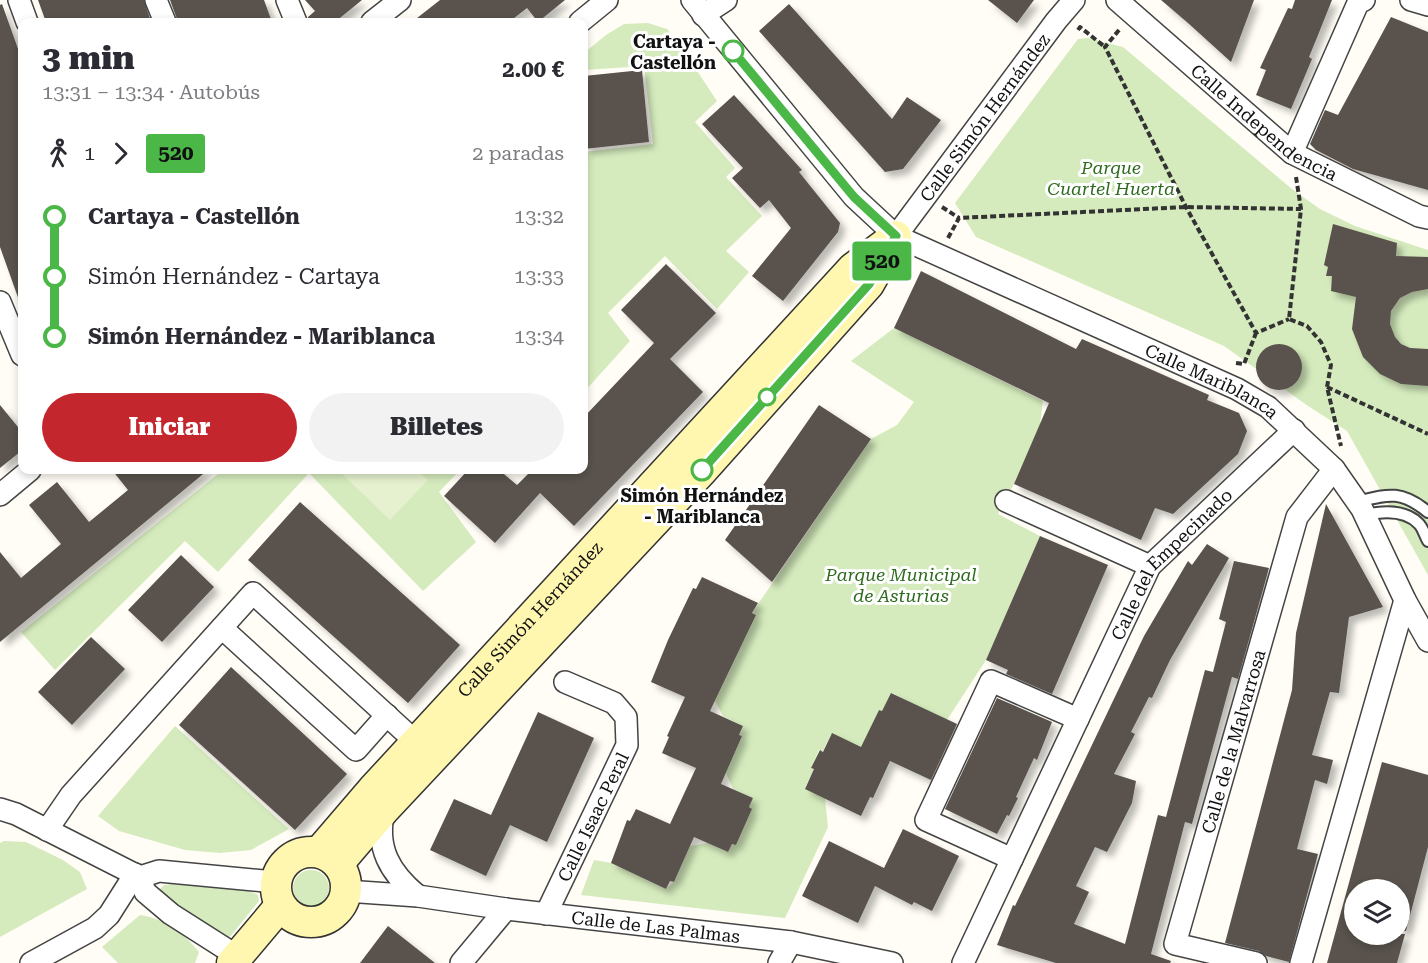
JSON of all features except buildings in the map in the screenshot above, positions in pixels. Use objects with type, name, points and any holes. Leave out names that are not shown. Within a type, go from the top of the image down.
[{"type":"street","points":[[19,0],[26,18]]},
{"type":"street","points":[[156,0],[163,18]]},
{"type":"street","points":[[287,0],[294,18]]},
{"type":"street","points":[[377,18],[400,0]]},
{"type":"street","points":[[585,18],[607,0]]},
{"type":"street","points":[[697,7],[726,0]]},
{"type":"street","points":[[1292,153],[1358,3],[1364,0]]},
{"type":"street","points":[[1411,0],[1428,5]]},
{"type":"street","name":"Calle Simón Hernández","points":[[334,869],[384,810],[701,472],[869,284],[896,236],[1070,2]]},
{"type":"street","name":"Calle Independencia","points":[[1125,6],[1292,153],[1419,216],[1428,218]]},
{"type":"street","name":"Calle Mariblanca","points":[[697,7],[854,197],[896,236],[1210,376],[1269,407],[1334,469],[1361,509],[1405,600],[1428,640]]},
{"type":"street","name":"Calle Simón Hernández","points":[[334,869],[373,789],[853,268],[896,236]]},
{"type":"street","points":[[0,302],[18,346]]},
{"type":"street","name":"Calle del Empecinado","points":[[963,963],[1150,566],[1294,430]]},
{"type":"street","name":"Calle de la Malvarrosa","points":[[1256,963],[1175,944],[1297,517],[1334,469]]},
{"type":"street","points":[[0,495],[25,474]]},
{"type":"street","points":[[1006,501],[1150,566]]},
{"type":"street","points":[[47,830],[71,795],[254,593],[417,743]]},
{"type":"street","points":[[1301,963],[1405,600]]},
{"type":"street","points":[[222,628],[356,750],[387,715]]},
{"type":"street","points":[[1012,859],[926,820],[991,681],[1078,719]]},
{"type":"street","name":"Calle Isaac Peral","points":[[546,914],[627,745],[626,717],[614,703],[565,682]]},
{"type":"street","points":[[0,809],[15,814],[137,876],[145,892],[171,914],[242,961],[283,902],[281,867],[295,855],[306,852],[334,869],[341,906],[329,918],[305,923],[283,902],[159,871],[137,876],[109,915],[95,928],[31,963]]},
{"type":"street","points":[[384,810],[381,840],[385,855],[395,874],[418,896]]},
{"type":"street","name":"Calle de Las Palmas","points":[[334,869],[418,896],[546,914],[791,942],[892,963]]},
{"type":"street","points":[[461,963],[506,909]]},
{"type":"street","points":[[779,963],[791,942]]},
{"type":"lane","points":[[1361,509],[1377,497],[1397,494],[1417,502],[1428,512]]},
{"type":"lane","points":[[1361,509],[1404,513],[1419,524],[1428,541]]},
{"type":"path","points":[[1105,47],[1125,6]]},
{"type":"path","points":[[1056,21],[1074,34],[1080,27],[1105,47],[1186,207],[1256,333]]},
{"type":"path","points":[[1288,319],[1301,209],[1292,153]]},
{"type":"path","points":[[938,255],[959,218],[1186,207],[1301,209]]},
{"type":"path","points":[[1210,376],[1216,361],[1244,364],[1256,333],[1288,319],[1307,326],[1321,342],[1331,365],[1327,387],[1344,459],[1334,469]]},
{"type":"path","points":[[1327,387],[1428,434]]},
{"type":"green space","points":[[648,23],[667,29],[678,42],[717,101],[695,122],[735,168],[726,177],[762,216],[726,251],[749,272],[717,309],[665,256],[608,313],[630,341],[588,388],[588,152],[653,144],[644,66],[588,70],[588,50],[624,24]]},
{"type":"green space","name":"Parque Cuartel Huerta","points":[[1088,38],[1123,47],[1292,189],[1320,209],[1355,226],[1428,250],[1428,575],[1347,431],[1224,346],[976,237],[955,203],[1078,39]]},
{"type":"green space","name":"Parque Municipal de Asturias","points":[[894,328],[1043,401],[1040,425],[998,514],[1040,536],[986,660],[947,720],[892,693],[882,711],[879,710],[864,749],[831,734],[823,751],[819,750],[811,768],[814,769],[805,788],[825,798],[828,827],[785,918],[581,895],[594,860],[611,863],[666,889],[674,882],[690,846],[708,843],[727,852],[732,844],[736,845],[752,809],[749,807],[753,798],[733,789],[726,773],[743,726],[723,716],[715,701],[756,615],[753,613],[758,604],[871,439],[897,425],[914,402],[851,361]]},
{"type":"green space","points":[[218,474],[308,474],[218,572],[185,541],[55,670],[21,632]]},
{"type":"green space","points":[[310,474],[456,474],[439,492],[476,542],[423,591]]},
{"type":"green space","points":[[342,474],[421,474],[428,480],[390,520]]},
{"type":"green space","points":[[175,726],[289,829],[251,850],[220,853],[185,850],[119,831],[98,816]]},
{"type":"green space","points":[[4,841],[26,842],[63,860],[80,872],[87,889],[0,937],[0,843]]},
{"type":"green space","points":[[311,870],[324,875],[329,888],[324,901],[311,906],[298,901],[293,888],[298,875]]},
{"type":"green space","points":[[164,885],[249,891],[258,895],[259,901],[229,938],[157,892]]},
{"type":"green space","points":[[140,915],[165,923],[187,939],[199,952],[195,963],[118,963],[102,947]]},
{"type":"bus line","name":"520","points":[[702,470],[869,284],[896,236],[854,197],[733,51]]},
{"type":"place","name":"Cartaya - Castellón","points":[[733,51]]},
{"type":"place","name":"Simón Hernández - Mariblanca","points":[[702,470]]}]
